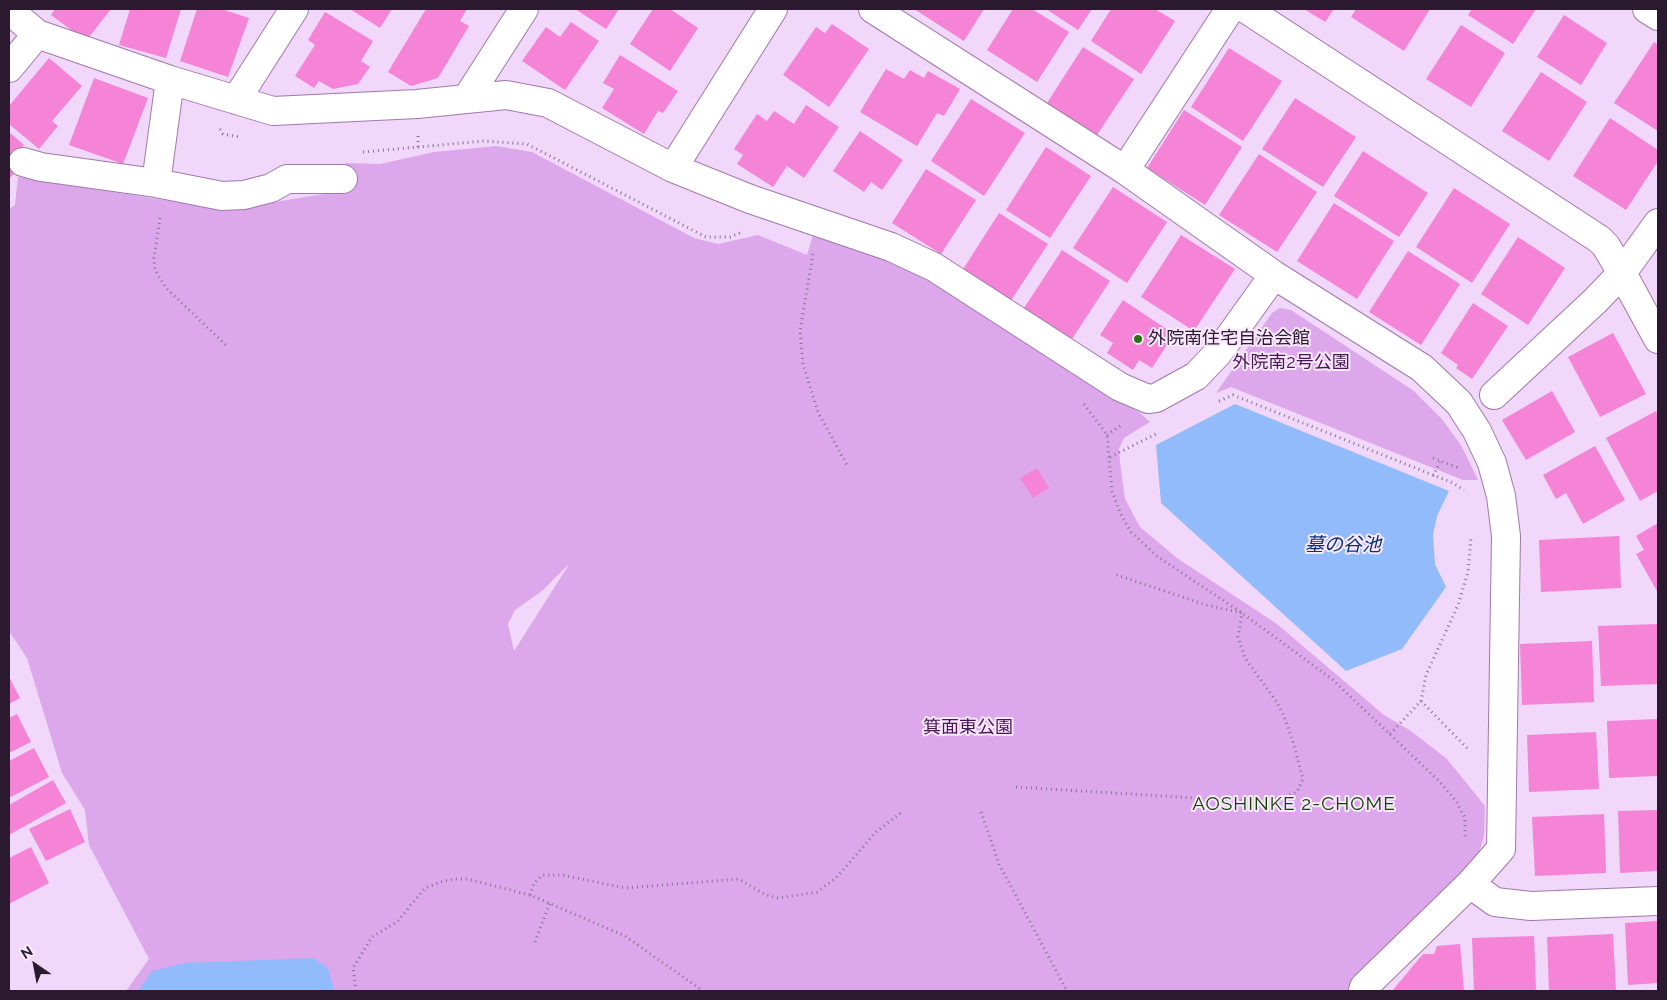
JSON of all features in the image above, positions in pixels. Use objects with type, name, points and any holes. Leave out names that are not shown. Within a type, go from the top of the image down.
[{"type":"street","points":[[227,97],[294,9]]},
{"type":"street","points":[[468,98],[524,9]]},
{"type":"street","points":[[672,168],[774,9]]},
{"type":"street","points":[[873,9],[1125,170],[1274,275],[1422,368],[1459,404],[1477,431],[1492,463],[1501,496],[1506,536],[1501,849],[1470,884],[1364,987],[1363,991]]},
{"type":"street","points":[[1125,170],[1230,9]]},
{"type":"street","points":[[1246,9],[1599,239],[1606,246],[1622,273],[1658,339]]},
{"type":"street","points":[[1647,9],[1658,16]]},
{"type":"street","points":[[9,10],[37,34],[170,80],[273,111],[417,104],[506,95],[548,103],[672,168],[750,199],[891,247],[934,267],[1120,387],[1148,398],[1156,398],[1196,376],[1218,353],[1274,275]]},
{"type":"street","points":[[9,68],[37,34]]},
{"type":"street","points":[[156,183],[170,80]]},
{"type":"street","points":[[23,162],[41,167],[156,183],[222,196],[244,195],[271,188],[287,180],[343,179]]},
{"type":"street","points":[[1494,395],[1595,301],[1622,273],[1658,223]]},
{"type":"street","points":[[1470,884],[1495,902],[1531,906],[1658,901]]},
{"type":"path","points":[[227,97],[218,124],[223,134],[240,137]]},
{"type":"path","points":[[360,152],[484,141],[527,144],[706,237],[730,237],[745,230]]},
{"type":"path","points":[[160,212],[154,258],[155,270],[166,288],[226,346]]},
{"type":"path","points":[[814,249],[800,331],[803,364],[818,412],[848,467]]},
{"type":"path","points":[[1234,395],[1463,488],[1466,494]]},
{"type":"path","points":[[1083,403],[1107,435],[1112,491],[1122,517],[1131,532],[1158,557],[1242,613],[1333,680],[1439,780],[1456,802],[1465,818],[1465,841]]},
{"type":"path","points":[[1433,476],[1440,462]]},
{"type":"path","points":[[1390,734],[1421,701],[1426,675],[1458,605],[1468,572],[1471,529]]},
{"type":"path","points":[[1114,574],[1206,605],[1242,613]]},
{"type":"path","points":[[1016,787],[1244,801],[1282,799],[1297,792],[1303,779],[1284,716],[1245,658],[1238,637],[1242,613]]},
{"type":"path","points":[[1421,701],[1484,765],[1501,767]]},
{"type":"path","points":[[530,895],[534,883],[543,875],[562,875],[625,888],[739,878],[764,894],[778,898],[817,892],[836,878],[876,832],[902,812]]},
{"type":"path","points":[[981,812],[999,864],[1067,991]]},
{"type":"path","points":[[355,990],[352,968],[372,937],[397,922],[425,888],[455,879],[468,880],[530,895],[625,936],[703,991]]},
{"type":"path","points":[[535,942],[550,903]]},
{"type":"green space","name":"箕面東公園","points":[[497,146],[532,152],[694,238],[718,244],[758,235],[807,255],[813,235],[906,266],[1140,413],[1150,422],[1124,438],[1119,449],[1125,499],[1140,527],[1177,558],[1277,624],[1384,715],[1411,731],[1447,759],[1485,806],[1484,836],[1478,856],[1365,968],[1349,991],[126,991],[149,959],[89,845],[85,810],[62,773],[27,658],[9,631],[9,209],[15,205],[18,177],[208,207],[244,207],[342,191],[346,163],[380,164],[434,152]],"holes":[[[568,566],[514,651],[508,624],[515,610],[542,591]]]},
{"type":"green space","name":"外院南2号公園","points":[[1280,308],[1291,310],[1414,391],[1441,418],[1461,445],[1478,480],[1463,480],[1231,387],[1216,393],[1272,313]]},
{"type":"water","name":"墓の谷池","points":[[1235,404],[1449,491],[1437,516],[1433,535],[1435,564],[1446,587],[1402,649],[1346,671],[1161,503],[1156,445]]},
{"type":"water","points":[[313,958],[328,968],[334,991],[138,991],[152,971],[185,963]]},
{"type":"building","points":[[55,9],[111,9],[86,41],[51,15]]},
{"type":"building","points":[[130,9],[181,9],[166,58],[119,45]]},
{"type":"building","points":[[197,9],[221,9],[249,18],[228,77],[180,61]]},
{"type":"building","points":[[350,9],[392,9],[380,28]]},
{"type":"building","points":[[426,9],[467,9],[460,21],[469,26],[438,78],[411,86],[388,72]]},
{"type":"building","points":[[575,9],[619,9],[606,29]]},
{"type":"building","points":[[653,9],[670,9],[698,28],[670,71],[630,44]]},
{"type":"building","points":[[914,9],[984,9],[964,41]]},
{"type":"building","points":[[1013,9],[1032,9],[1069,32],[1037,82],[987,50]]},
{"type":"building","points":[[1046,9],[1092,9],[1078,30]]},
{"type":"building","points":[[1111,9],[1155,9],[1175,21],[1141,74],[1091,41]]},
{"type":"building","points":[[1304,9],[1334,9],[1325,22]]},
{"type":"building","points":[[1356,9],[1430,9],[1404,51],[1351,17]]},
{"type":"building","points":[[1472,9],[1536,9],[1513,44],[1468,15]]},
{"type":"building","points":[[325,12],[373,41],[361,61],[370,67],[358,84],[333,89],[319,81],[314,88],[295,76],[315,45],[308,40]]},
{"type":"building","points":[[1564,15],[1607,43],[1581,85],[1537,57]]},
{"type":"building","points":[[571,22],[599,41],[565,90],[522,61],[546,27],[560,37]]},
{"type":"building","points":[[832,24],[869,49],[829,107],[783,75],[816,27],[825,33]]},
{"type":"building","points":[[1461,25],[1505,53],[1471,107],[1426,79]]},
{"type":"building","points":[[1654,42],[1658,45],[1658,131],[1614,103]]},
{"type":"building","points":[[1083,47],[1134,79],[1097,135],[1047,103]]},
{"type":"building","points":[[1229,48],[1282,81],[1243,141],[1191,107]]},
{"type":"building","points":[[620,55],[678,91],[663,113],[658,111],[644,134],[602,108],[614,89],[603,83]]},
{"type":"building","points":[[49,58],[82,86],[52,121],[58,126],[39,149],[9,124],[9,106]]},
{"type":"building","points":[[886,69],[904,79],[910,70],[924,78],[928,71],[960,89],[944,116],[937,113],[917,146],[860,112]]},
{"type":"building","points":[[1541,72],[1587,102],[1549,161],[1502,131]]},
{"type":"building","points":[[94,78],[148,98],[123,164],[69,145]]},
{"type":"building","points":[[1295,98],[1356,137],[1323,187],[1262,149]]},
{"type":"building","points":[[971,99],[1025,133],[984,196],[931,161]]},
{"type":"building","points":[[806,105],[839,127],[804,178],[787,166],[773,187],[737,164],[743,155],[734,149],[757,114],[767,121],[774,111],[794,124]]},
{"type":"building","points":[[1184,110],[1242,147],[1205,205],[1147,168]]},
{"type":"building","points":[[1610,118],[1658,150],[1658,161],[1626,210],[1573,176]]},
{"type":"building","points":[[860,131],[903,160],[882,190],[871,182],[864,192],[833,171]]},
{"type":"building","points":[[9,132],[24,145],[9,162]]},
{"type":"building","points":[[1046,147],[1091,176],[1050,238],[1006,210]]},
{"type":"building","points":[[1363,151],[1428,193],[1399,237],[1334,196]]},
{"type":"building","points":[[1259,154],[1317,192],[1277,252],[1219,215]]},
{"type":"building","points":[[9,163],[17,170],[9,179]]},
{"type":"building","points":[[926,169],[976,200],[941,254],[892,223]]},
{"type":"building","points":[[1113,187],[1167,222],[1127,283],[1073,248]]},
{"type":"building","points":[[1454,188],[1510,224],[1472,283],[1416,247]]},
{"type":"building","points":[[1334,203],[1394,241],[1357,299],[1297,261]]},
{"type":"building","points":[[999,213],[1048,244],[1010,302],[962,271]]},
{"type":"building","points":[[1181,235],[1235,269],[1194,331],[1141,297]]},
{"type":"building","points":[[1518,237],[1565,268],[1528,325],[1481,294]]},
{"type":"building","points":[[1062,250],[1110,281],[1070,342],[1022,311]]},
{"type":"building","points":[[1408,251],[1460,284],[1421,345],[1369,312]]},
{"type":"building","name":"外院南住宅自治会館","points":[[1123,300],[1174,334],[1152,368],[1139,360],[1133,370],[1107,353],[1113,343],[1100,335]]},
{"type":"building","points":[[1473,303],[1508,326],[1472,379],[1456,368],[1458,365],[1441,353]]},
{"type":"building","points":[[1613,333],[1646,394],[1600,417],[1568,357]]},
{"type":"building","points":[[1552,391],[1575,432],[1526,460],[1502,420]]},
{"type":"building","points":[[1656,411],[1658,416],[1658,491],[1640,501],[1606,438]]},
{"type":"building","points":[[1595,446],[1625,500],[1583,524],[1566,493],[1556,499],[1543,475]]},
{"type":"building","points":[[1037,468],[1049,488],[1033,498],[1020,478]]},
{"type":"building","points":[[1658,523],[1658,593],[1636,554],[1644,550],[1636,536]]},
{"type":"building","points":[[1619,536],[1621,588],[1541,592],[1539,540]]},
{"type":"building","points":[[1658,624],[1658,684],[1601,686],[1598,626]]},
{"type":"building","points":[[1592,641],[1594,702],[1522,705],[1520,644]]},
{"type":"building","points":[[9,677],[20,698],[9,704]]},
{"type":"building","points":[[17,714],[31,742],[9,753],[9,718]]},
{"type":"building","points":[[1658,719],[1658,776],[1609,778],[1607,721]]},
{"type":"building","points":[[1596,732],[1599,789],[1529,792],[1527,735]]},
{"type":"building","points":[[34,748],[49,777],[9,798],[9,761]]},
{"type":"building","points":[[53,780],[66,803],[9,835],[9,805]]},
{"type":"building","points":[[70,809],[85,842],[46,861],[29,829]]},
{"type":"building","points":[[1658,810],[1658,871],[1620,873],[1618,811]]},
{"type":"building","points":[[1604,814],[1606,873],[1535,876],[1532,817]]},
{"type":"building","points":[[31,847],[49,883],[9,904],[9,858]]},
{"type":"building","points":[[1658,921],[1658,983],[1628,985],[1625,923]]},
{"type":"building","points":[[1613,934],[1616,991],[1549,991],[1547,937]]},
{"type":"building","points":[[1534,936],[1536,991],[1474,991],[1472,938]]},
{"type":"building","points":[[1460,944],[1464,991],[1392,991],[1423,954],[1434,954],[1437,946]]},
{"type":"place","name":"外院南住宅自治会館","points":[[1138,339]]},
{"type":"district","name":"AOSHINKE 2-CHOME","points":[[1294,804]]}]
